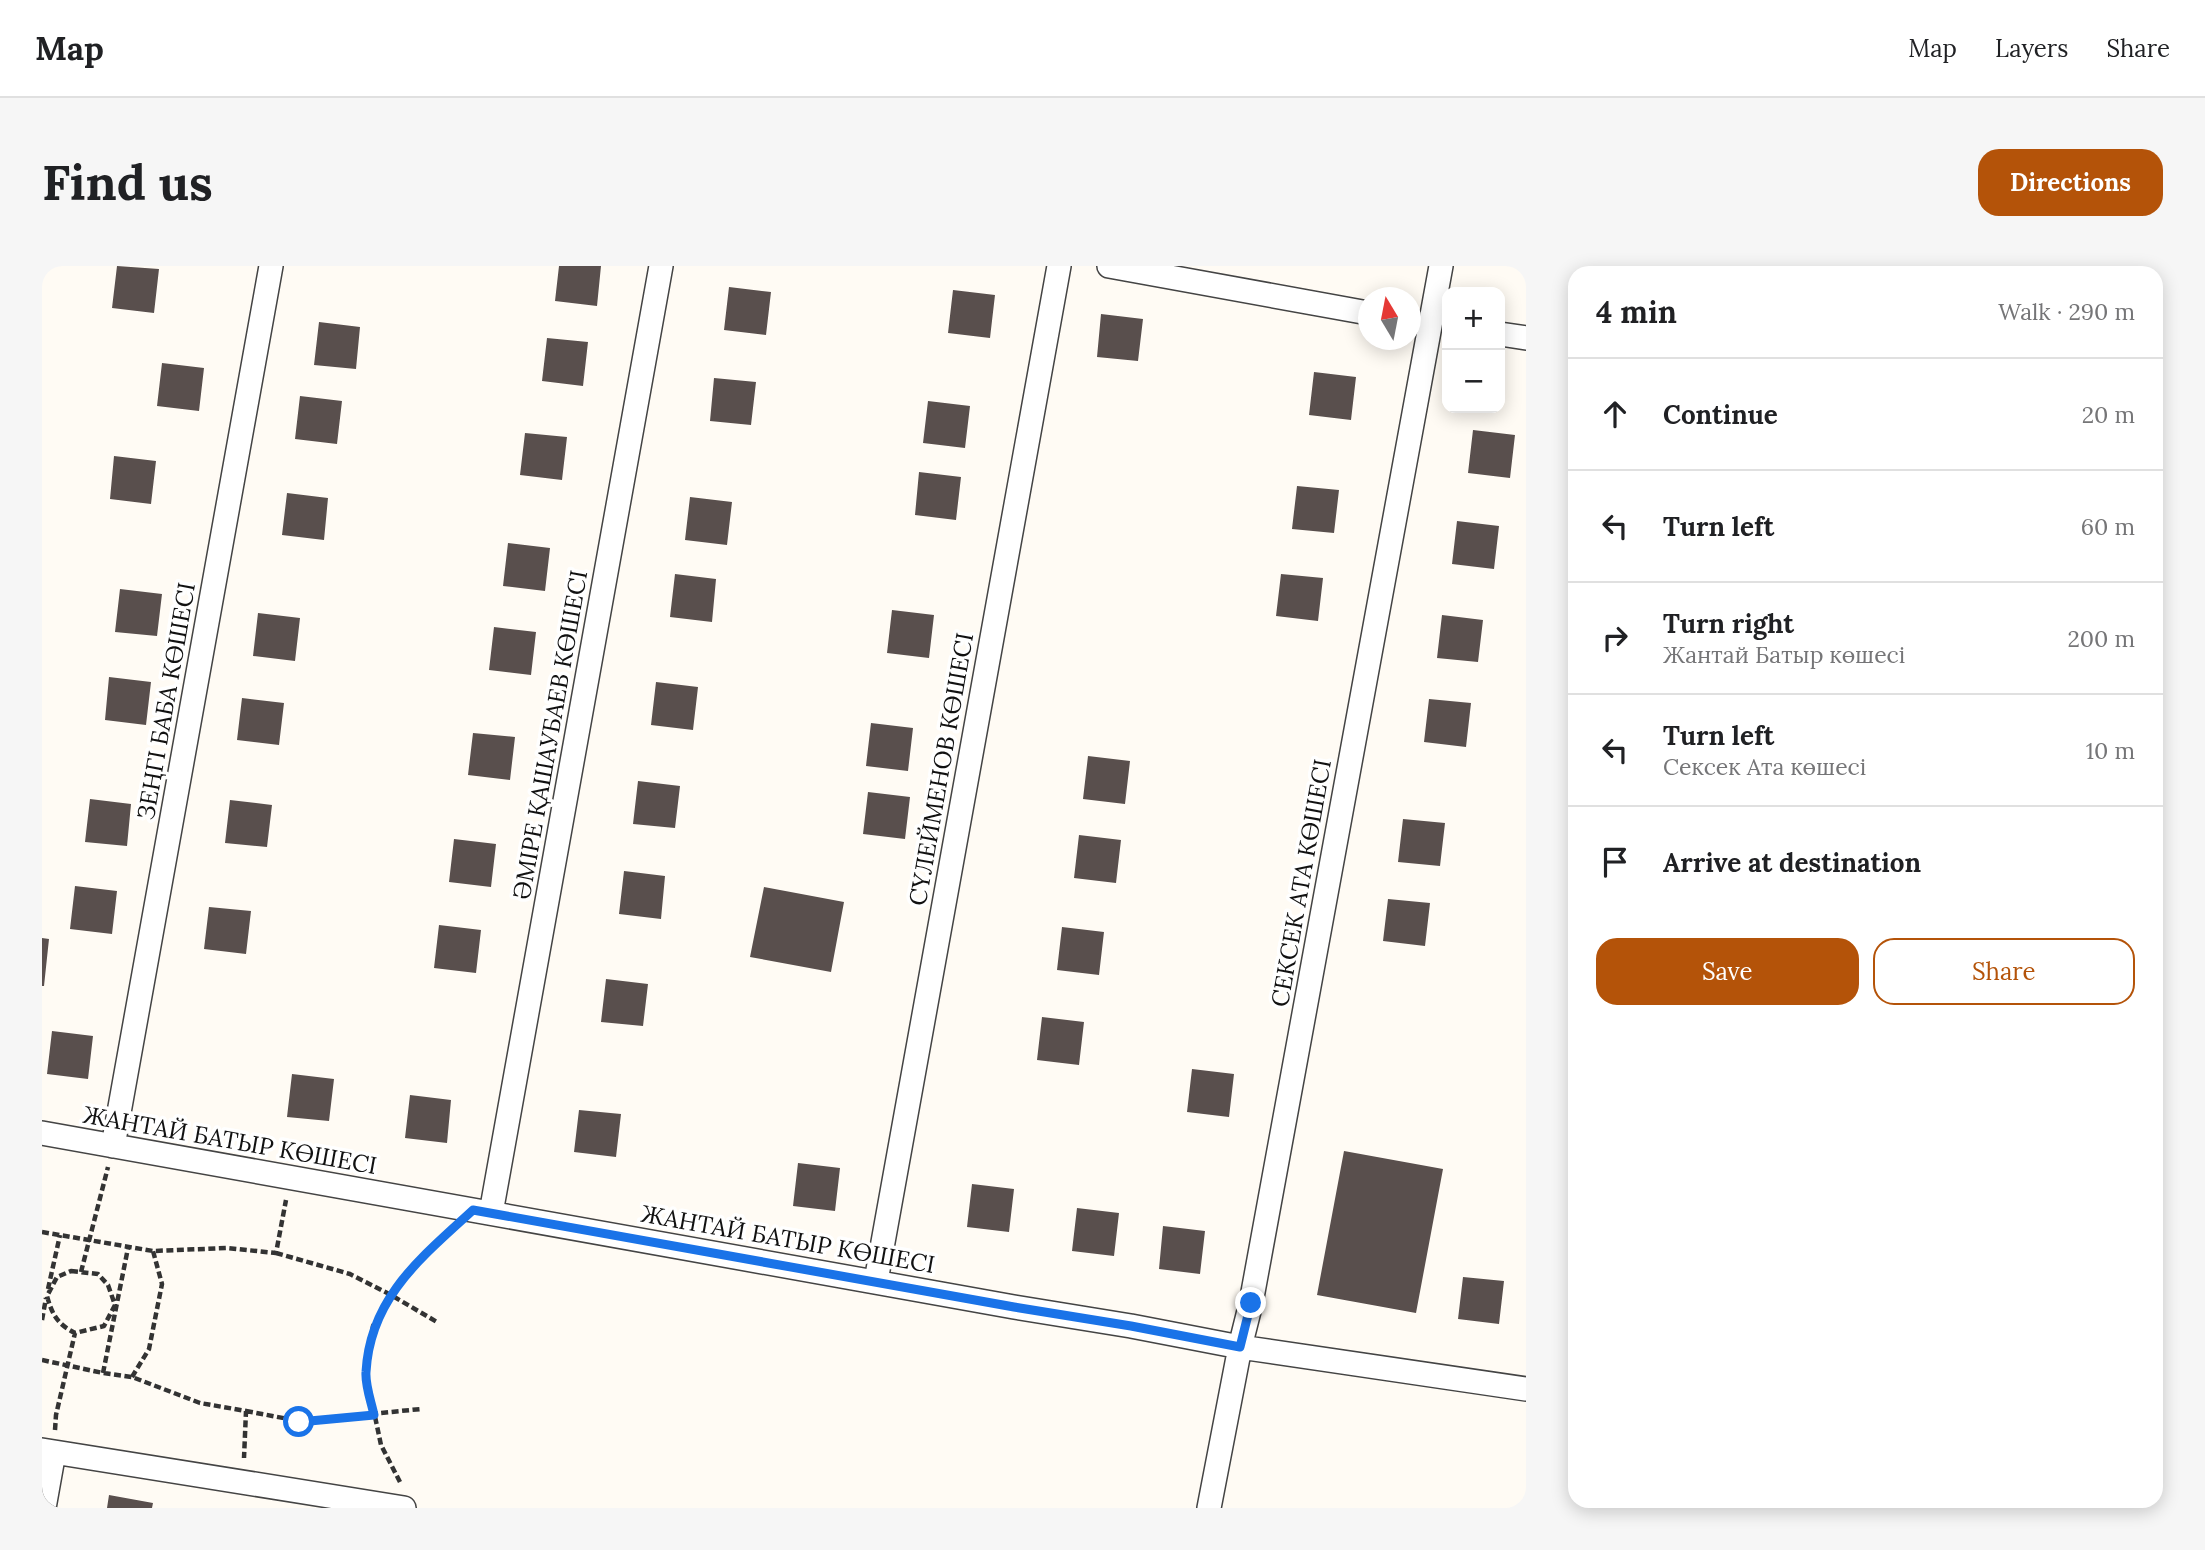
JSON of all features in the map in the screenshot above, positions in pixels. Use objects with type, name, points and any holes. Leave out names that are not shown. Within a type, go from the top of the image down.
[{"type":"street","name":"ЗЕҢГІ БАБА КӨШЕСІ","points":[[113,1146],[271,266]]},
{"type":"street","name":"ӘМІРЕ ҚАШАУБАЕВ КӨШЕСІ","points":[[482,1211],[661,266]]},
{"type":"street","name":"СҮЛЕЙМЕНОВ КӨШЕСІ","points":[[876,1281],[1059,266]]},
{"type":"street","points":[[1109,266],[1358,311]]},
{"type":"street","name":"СЕКСЕК АТА КӨШЕСІ","points":[[1209,1508],[1251,1303],[1441,266]]},
{"type":"street","points":[[1505,335],[1526,338]]},
{"type":"street","name":"ЖАНТАЙ БАТЫР КӨШЕСІ","points":[[42,1133],[1240,1347],[1526,1390]]},
{"type":"street","points":[[44,1508],[48,1451],[243,1482],[404,1498]]},
{"type":"path","points":[[81,1272],[113,1146]]},
{"type":"path","points":[[276,1253],[290,1177]]},
{"type":"path","points":[[404,1498],[381,1445],[366,1374],[373,1326],[391,1295],[423,1256],[482,1211]]},
{"type":"path","points":[[42,1232],[153,1251],[226,1248],[276,1253],[350,1274],[437,1322]]},
{"type":"path","points":[[42,1320],[60,1236]]},
{"type":"path","points":[[103,1373],[128,1248]]},
{"type":"path","points":[[132,1377],[149,1349],[162,1284],[153,1251]]},
{"type":"path","points":[[71,1271],[81,1272],[98,1274],[107,1285],[115,1305],[104,1326],[75,1333],[53,1316],[47,1296],[57,1277],[71,1271]]},
{"type":"path","points":[[48,1451],[75,1333]]},
{"type":"path","points":[[42,1360],[132,1377],[200,1403],[299,1422],[421,1409]]},
{"type":"path","points":[[243,1482],[246,1411]]},
{"type":"building","points":[[117,266],[159,269],[154,313],[112,308]]},
{"type":"building","points":[[559,266],[601,266],[597,306],[555,301]]},
{"type":"building","points":[[729,287],[771,292],[766,335],[724,330]]},
{"type":"building","points":[[953,290],[995,295],[990,338],[948,333]]},
{"type":"building","points":[[1101,314],[1143,319],[1138,361],[1097,357]]},
{"type":"building","points":[[319,322],[360,327],[356,369],[314,365]]},
{"type":"building","points":[[547,338],[588,342],[583,386],[542,381]]},
{"type":"building","points":[[162,363],[204,368],[199,411],[157,406]]},
{"type":"building","points":[[1314,372],[1356,377],[1351,420],[1309,415]]},
{"type":"building","points":[[714,378],[756,382],[751,425],[710,421]]},
{"type":"building","points":[[300,396],[342,401],[337,444],[295,439]]},
{"type":"building","points":[[928,401],[970,406],[965,448],[923,443]]},
{"type":"building","points":[[1473,430],[1515,435],[1510,478],[1468,473]]},
{"type":"building","points":[[525,433],[567,437],[562,480],[520,475]]},
{"type":"building","points":[[114,456],[156,461],[151,504],[110,499]]},
{"type":"building","points":[[919,472],[961,477],[956,520],[915,515]]},
{"type":"building","points":[[1297,486],[1339,490],[1334,533],[1292,529]]},
{"type":"building","points":[[287,493],[328,498],[324,540],[282,535]]},
{"type":"building","points":[[690,497],[732,502],[727,545],[685,540]]},
{"type":"building","points":[[1457,521],[1499,526],[1494,569],[1452,564]]},
{"type":"building","points":[[508,543],[550,548],[545,591],[503,586]]},
{"type":"building","points":[[675,574],[716,579],[712,622],[670,617]]},
{"type":"building","points":[[1281,574],[1323,578],[1318,621],[1276,616]]},
{"type":"building","points":[[120,589],[162,594],[157,636],[115,632]]},
{"type":"building","points":[[892,610],[934,615],[929,658],[887,653]]},
{"type":"building","points":[[258,613],[300,618],[295,661],[253,656]]},
{"type":"building","points":[[1442,615],[1483,620],[1478,662],[1437,658]]},
{"type":"building","points":[[494,627],[536,632],[531,675],[489,670]]},
{"type":"building","points":[[109,677],[151,682],[146,725],[105,720]]},
{"type":"building","points":[[656,682],[698,687],[693,730],[651,725]]},
{"type":"building","points":[[242,698],[284,703],[279,745],[237,740]]},
{"type":"building","points":[[1429,699],[1471,703],[1466,747],[1424,742]]},
{"type":"building","points":[[871,723],[913,728],[908,771],[866,766]]},
{"type":"building","points":[[473,733],[515,737],[510,780],[468,775]]},
{"type":"building","points":[[1088,756],[1130,761],[1125,804],[1083,799]]},
{"type":"building","points":[[638,781],[680,786],[675,828],[633,824]]},
{"type":"building","points":[[868,792],[910,797],[905,839],[863,834]]},
{"type":"building","points":[[90,799],[131,804],[127,846],[85,842]]},
{"type":"building","points":[[230,800],[272,805],[267,847],[225,843]]},
{"type":"building","points":[[1403,819],[1445,823],[1440,866],[1398,862]]},
{"type":"building","points":[[1079,835],[1121,840],[1116,883],[1074,878]]},
{"type":"building","points":[[454,839],[496,844],[491,887],[449,882]]},
{"type":"building","points":[[624,871],[665,876],[661,919],[619,914]]},
{"type":"building","points":[[75,886],[117,891],[112,934],[70,929]]},
{"type":"building","points":[[764,887],[844,902],[831,972],[750,957]]},
{"type":"building","points":[[1388,899],[1430,903],[1425,946],[1383,941]]},
{"type":"building","points":[[209,907],[251,911],[246,954],[204,949]]},
{"type":"building","points":[[439,925],[481,930],[476,973],[434,968]]},
{"type":"building","points":[[1062,927],[1104,932],[1099,975],[1057,970]]},
{"type":"building","points":[[42,938],[49,939],[44,986],[42,986]]},
{"type":"building","points":[[606,979],[648,984],[643,1026],[601,1022]]},
{"type":"building","points":[[1042,1017],[1084,1022],[1079,1065],[1037,1060]]},
{"type":"building","points":[[52,1031],[93,1036],[88,1079],[47,1074]]},
{"type":"building","points":[[1192,1069],[1234,1074],[1229,1117],[1187,1112]]},
{"type":"building","points":[[292,1074],[334,1079],[329,1121],[287,1117]]},
{"type":"building","points":[[410,1095],[451,1100],[447,1143],[405,1138]]},
{"type":"building","points":[[579,1110],[621,1114],[616,1157],[574,1152]]},
{"type":"building","points":[[1344,1151],[1443,1169],[1416,1313],[1317,1295]]},
{"type":"building","points":[[798,1163],[840,1168],[835,1211],[793,1206]]},
{"type":"building","points":[[972,1184],[1014,1189],[1009,1232],[967,1227]]},
{"type":"building","points":[[1077,1208],[1119,1213],[1114,1256],[1072,1251]]},
{"type":"building","points":[[1163,1226],[1205,1231],[1200,1274],[1159,1269]]},
{"type":"building","points":[[1463,1277],[1504,1281],[1499,1324],[1458,1319]]},
{"type":"building","points":[[109,1495],[153,1503],[152,1508],[107,1508]]},
{"type":"route","points":[[299,1422],[374,1415],[366,1374],[373,1326],[391,1295],[423,1256],[473,1210],[1240,1347],[1251,1303]]}]
